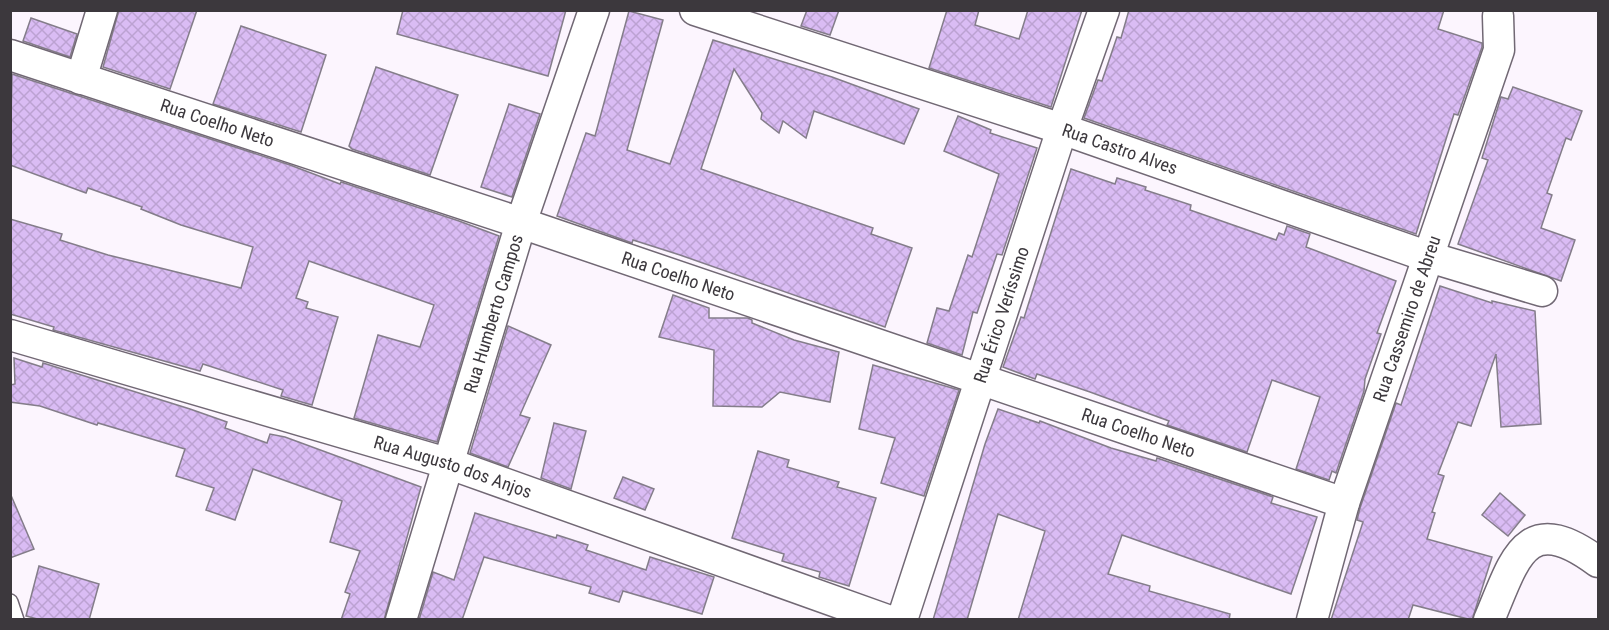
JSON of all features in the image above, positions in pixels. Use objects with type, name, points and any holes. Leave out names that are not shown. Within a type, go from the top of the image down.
[{"type":"street","points":[[81,79],[102,10]]},
{"type":"street","name":"Rua Humberto Campos","points":[[401,620],[521,223],[594,10]]},
{"type":"street","name":"Rua Castro Alves","points":[[695,10],[1062,129],[1429,257],[1542,291]]},
{"type":"street","name":"Rua Érico Veríssimo","points":[[902,620],[1062,129],[1104,10]]},
{"type":"street","name":"Rua Cassemiro de Abreu","points":[[1312,620],[1344,503],[1499,50],[1493,12]]},
{"type":"street","name":"Rua Coelho Neto","points":[[10,55],[521,223],[1344,503]]},
{"type":"street","name":"Rua Augusto dos Anjos","points":[[10,335],[450,464],[887,620]]},
{"type":"street","points":[[1489,620],[1520,551],[1528,544],[1546,538],[1568,543],[1599,562]]},
{"type":"lane","points":[[10,602],[16,620]]},
{"type":"building","points":[[119,10],[197,10],[170,89],[103,67]]},
{"type":"building","points":[[403,10],[566,10],[548,76],[397,34]]},
{"type":"building","points":[[807,10],[839,10],[830,35],[801,26]]},
{"type":"building","points":[[947,10],[979,10],[975,25],[1019,39],[1028,10],[1082,10],[1051,107],[929,68]]},
{"type":"building","points":[[1129,10],[1444,10],[1438,29],[1482,43],[1482,47],[1458,115],[1454,114],[1416,234],[1084,118],[1098,80],[1102,81],[1117,37],[1121,38]]},
{"type":"building","points":[[629,11],[663,20],[627,150],[670,164],[713,40],[832,77],[919,109],[904,144],[814,111],[806,138],[783,121],[779,133],[761,119],[762,113],[734,69],[701,169],[873,228],[871,234],[912,248],[885,327],[680,255],[633,240],[632,243],[557,216],[586,133],[595,136]]},
{"type":"building","points":[[31,18],[77,34],[70,57],[23,41]]},
{"type":"building","points":[[241,26],[326,55],[301,132],[213,104]]},
{"type":"building","points":[[376,67],[458,95],[430,175],[352,149],[349,146]]},
{"type":"building","points":[[12,74],[499,236],[437,442],[354,418],[378,335],[420,347],[434,305],[309,261],[296,298],[308,302],[306,308],[338,317],[312,405],[281,396],[283,390],[203,364],[200,371],[53,330],[54,327],[10,314],[10,219],[62,234],[60,240],[108,255],[241,288],[253,247],[181,225],[141,209],[142,207],[88,188],[86,193],[10,165]]},
{"type":"building","points":[[1513,87],[1582,111],[1571,140],[1566,138],[1547,193],[1552,195],[1541,228],[1575,240],[1561,281],[1458,244],[1488,160],[1482,158],[1501,97],[1508,99]]},
{"type":"building","points":[[509,104],[540,114],[512,197],[481,187]]},
{"type":"building","points":[[958,116],[991,130],[990,133],[1037,148],[1002,255],[997,254],[977,313],[973,312],[962,355],[927,343],[937,308],[949,311],[968,255],[972,257],[999,174],[944,151]]},
{"type":"building","points":[[1071,169],[1115,184],[1117,178],[1146,187],[1145,190],[1191,205],[1190,210],[1276,240],[1279,233],[1284,235],[1287,226],[1310,234],[1306,247],[1396,281],[1377,333],[1381,334],[1365,379],[1364,391],[1336,473],[1332,471],[1329,480],[1296,469],[1320,397],[1272,380],[1247,452],[1167,425],[1169,421],[1090,392],[1037,374],[1035,379],[1003,367],[1021,317],[1024,318]]},
{"type":"building","points":[[1440,286],[1492,303],[1492,301],[1535,311],[1541,424],[1501,427],[1496,354],[1471,426],[1458,422],[1438,474],[1444,476],[1432,512],[1435,513],[1427,539],[1492,557],[1472,620],[1413,605],[1408,620],[1331,620],[1363,522],[1357,520],[1360,508],[1396,403],[1401,405]]},
{"type":"building","points":[[673,295],[709,308],[709,318],[748,318],[752,320],[752,323],[794,340],[839,352],[830,402],[780,392],[762,407],[713,406],[714,350],[659,337]]},
{"type":"building","points":[[508,326],[551,345],[520,415],[530,418],[508,467],[470,453]]},
{"type":"building","points":[[14,358],[42,367],[43,363],[190,409],[227,422],[225,428],[267,443],[270,434],[285,437],[421,487],[384,620],[341,620],[350,594],[345,592],[360,551],[330,542],[342,501],[253,469],[235,520],[206,510],[214,488],[176,476],[185,449],[98,423],[97,425],[40,406],[10,402],[10,385],[15,384]]},
{"type":"building","points":[[873,365],[959,390],[924,496],[881,483],[895,438],[859,429]]},
{"type":"building","points":[[998,409],[1039,423],[1040,421],[1111,448],[1156,461],[1157,458],[1273,497],[1271,503],[1317,517],[1291,594],[1122,535],[1108,574],[1150,586],[1149,591],[1230,614],[1229,620],[1018,620],[1045,531],[998,514],[967,620],[933,620],[985,444]]},
{"type":"building","points":[[554,423],[586,431],[571,489],[541,478]]},
{"type":"building","points":[[758,451],[789,460],[787,467],[839,482],[837,487],[876,498],[849,586],[819,577],[820,572],[782,561],[784,554],[732,538]]},
{"type":"building","points":[[623,477],[654,489],[645,510],[614,498]]},
{"type":"building","points":[[10,493],[34,549],[10,558]]},
{"type":"building","points":[[1500,493],[1525,515],[1508,536],[1482,515]]},
{"type":"building","points":[[475,513],[556,538],[557,535],[588,545],[586,550],[646,570],[650,557],[714,577],[702,614],[623,591],[619,602],[589,593],[591,587],[484,557],[462,620],[419,620],[433,572],[454,580]]},
{"type":"building","points":[[39,566],[99,584],[89,620],[41,620],[26,616]]}]
